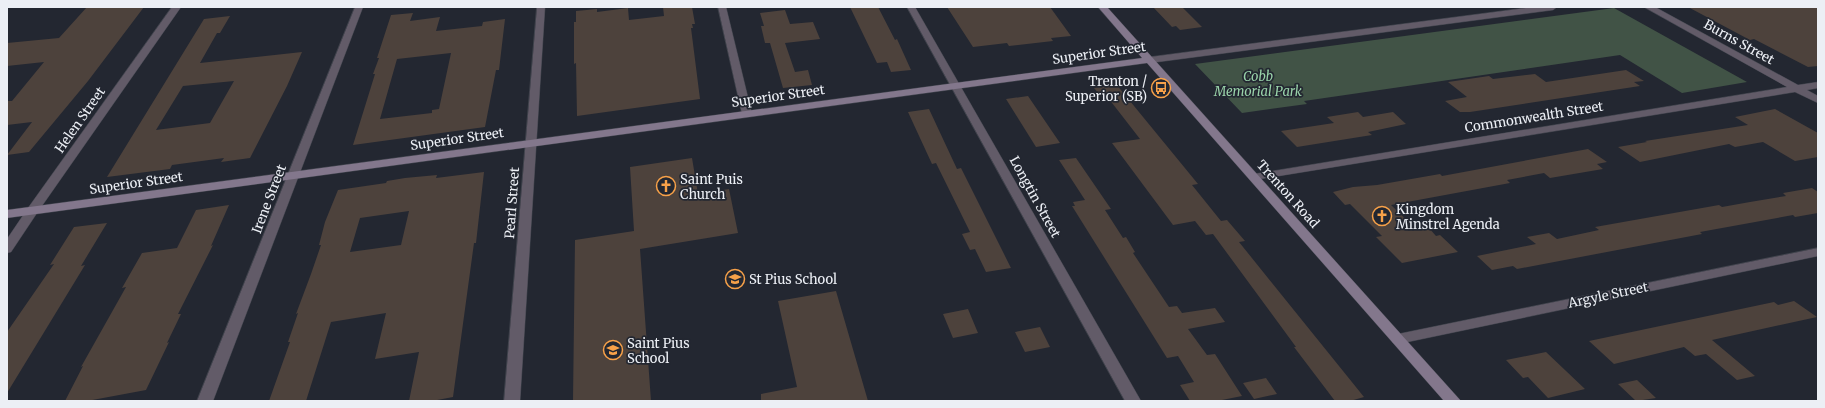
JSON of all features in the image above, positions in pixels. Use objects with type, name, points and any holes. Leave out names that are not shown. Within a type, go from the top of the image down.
[{"type":"street","name":"Helen Street","points":[[7,250],[32,211],[177,7]]},
{"type":"street","name":"Irene Street","points":[[205,401],[359,7]]},
{"type":"street","name":"Pearl Street","points":[[512,401],[542,7]]},
{"type":"street","points":[[722,7],[747,114]]},
{"type":"street","name":"Longtin Street","points":[[911,7],[957,86],[1133,401]]},
{"type":"street","name":"Trenton Road","points":[[1102,7],[1453,401]]},
{"type":"street","name":"Superior Street","points":[[7,214],[1553,7]]},
{"type":"street","name":"Burns Street","points":[[1648,7],[1818,100]]},
{"type":"street","name":"Commonwealth Street","points":[[1254,177],[1818,85]]},
{"type":"street","name":"Argyle Street","points":[[1398,339],[1818,252]]},
{"type":"green space","name":"Cobb Memorial Park","points":[[1614,8],[1747,82],[1682,93],[1620,55],[1304,101],[1307,104],[1242,113],[1195,64]]},
{"type":"building","points":[[87,7],[144,7],[88,81],[29,152],[7,155],[32,122],[7,125],[7,101],[12,101],[44,62],[7,66],[7,43],[59,38]]},
{"type":"building","points":[[663,7],[692,7],[695,24],[692,24],[693,28],[691,28],[700,99],[577,116],[576,63],[574,64],[574,22],[576,22],[576,11],[597,9],[597,12],[628,8],[629,20],[664,16]]},
{"type":"building","points":[[850,7],[878,7],[895,40],[897,39],[911,70],[891,72],[887,62],[877,63]]},
{"type":"building","points":[[947,7],[1050,7],[1071,36],[1051,38],[1053,41],[1009,46],[1007,43],[973,47]]},
{"type":"building","points":[[1153,7],[1182,7],[1202,27],[1180,30],[1176,26],[1172,27]]},
{"type":"building","points":[[1688,7],[1818,7],[1818,66],[1808,67],[1754,39],[1750,40]]},
{"type":"building","points":[[785,10],[790,24],[813,22],[820,39],[785,43],[795,72],[808,70],[812,85],[783,88],[770,43],[765,43],[761,26],[764,26],[760,13]]},
{"type":"building","points":[[413,13],[410,21],[440,17],[436,31],[482,26],[483,22],[505,19],[499,70],[496,70],[485,127],[353,145],[375,74],[373,74],[379,58],[377,58],[391,15]],"holes":[[[451,53],[439,109],[432,110],[432,113],[380,119],[397,59]]]},
{"type":"building","points":[[230,16],[220,33],[217,33],[200,63],[302,52],[287,86],[250,158],[221,162],[224,158],[172,165],[170,169],[107,177],[204,19]],"holes":[[[234,81],[210,123],[156,130],[183,86]]]},
{"type":"building","points":[[1626,70],[1644,81],[1634,82],[1640,86],[1470,112],[1460,112],[1445,101],[1467,97],[1448,82],[1489,76],[1493,79],[1535,74],[1546,82]]},
{"type":"building","points":[[1116,84],[1198,184],[1192,185],[1221,221],[1227,220],[1245,241],[1239,242],[1364,397],[1350,401],[1335,401],[1294,347],[1296,347],[1213,234],[1206,235],[1195,221],[1173,225],[1112,143],[1140,139],[1109,99],[1104,100],[1094,88]]},
{"type":"building","points":[[1028,96],[1060,143],[1036,147],[1006,99]]},
{"type":"building","points":[[929,109],[957,169],[961,168],[1011,268],[986,272],[975,249],[970,250],[962,234],[970,232],[936,163],[932,164],[908,112]]},
{"type":"building","points":[[1775,109],[1818,133],[1818,157],[1795,161],[1763,142],[1735,147],[1729,144],[1640,162],[1618,147],[1647,142],[1645,141],[1748,125],[1735,117]]},
{"type":"building","points":[[1358,112],[1363,117],[1393,112],[1406,124],[1368,132],[1372,135],[1297,147],[1281,131],[1334,123],[1327,117]]},
{"type":"building","points":[[1588,149],[1607,162],[1597,164],[1603,169],[1550,178],[1544,173],[1507,180],[1510,183],[1391,205],[1417,230],[1429,228],[1436,236],[1440,235],[1458,252],[1402,263],[1376,237],[1382,236],[1350,204],[1345,205],[1333,192],[1353,187],[1377,185],[1440,174],[1442,176]]},
{"type":"building","points":[[692,158],[698,194],[729,189],[738,233],[640,249],[651,401],[573,401],[575,240],[634,231],[630,167]]},
{"type":"building","points":[[1076,158],[1111,209],[1105,210],[1123,238],[1126,237],[1135,252],[1133,253],[1169,307],[1177,306],[1182,313],[1215,308],[1225,322],[1188,329],[1207,355],[1215,354],[1242,396],[1217,401],[1190,401],[1180,385],[1194,382],[1178,356],[1167,358],[1072,206],[1075,206],[1073,202],[1085,200],[1059,160]]},
{"type":"building","points":[[484,172],[476,243],[474,243],[453,397],[432,401],[409,401],[419,352],[375,359],[386,313],[331,322],[306,401],[269,401],[290,342],[288,342],[298,313],[296,314],[321,245],[319,245],[325,222],[338,190],[386,183],[387,181],[405,178],[437,175],[436,178]],"holes":[[[409,211],[401,245],[350,252],[360,218]]]},
{"type":"building","points":[[1812,188],[1818,192],[1818,213],[1795,217],[1793,215],[1700,232],[1702,234],[1517,269],[1513,266],[1492,270],[1477,256],[1536,244],[1527,237],[1549,233],[1557,239],[1599,230],[1595,227],[1719,205],[1722,207],[1786,196],[1783,193]]},
{"type":"building","points":[[229,205],[211,246],[213,245],[178,314],[181,314],[146,390],[87,401],[65,401],[83,366],[81,367],[126,287],[122,288],[142,253],[177,248],[196,210]]},
{"type":"building","points":[[107,223],[81,266],[85,265],[7,393],[7,332],[54,264],[50,265],[74,227]]},
{"type":"building","points":[[836,291],[868,401],[761,401],[761,394],[797,387],[778,301]]},
{"type":"building","points":[[1794,301],[1817,317],[1712,340],[1755,376],[1737,380],[1706,354],[1695,356],[1684,347],[1614,364],[1589,341],[1774,302],[1778,305]]},
{"type":"building","points":[[968,309],[978,333],[953,338],[943,314]]},
{"type":"building","points":[[1040,327],[1050,347],[1025,352],[1015,332]]},
{"type":"building","points":[[1546,352],[1585,389],[1548,398],[1528,377],[1523,378],[1506,360]]},
{"type":"building","points":[[1266,378],[1277,394],[1254,399],[1243,383]]},
{"type":"building","points":[[1637,380],[1656,398],[1636,401],[1618,384]]},
{"type":"place","name":"Trenton / Superior (SB)","points":[[1161,88]]},
{"type":"place","name":"Saint Puis Church","points":[[666,186]]},
{"type":"place","name":"Kingdom Minstrel Agenda","points":[[1382,216]]},
{"type":"place","name":"St Pius School","points":[[735,279]]},
{"type":"place","name":"Saint Pius School","points":[[613,350]]}]
